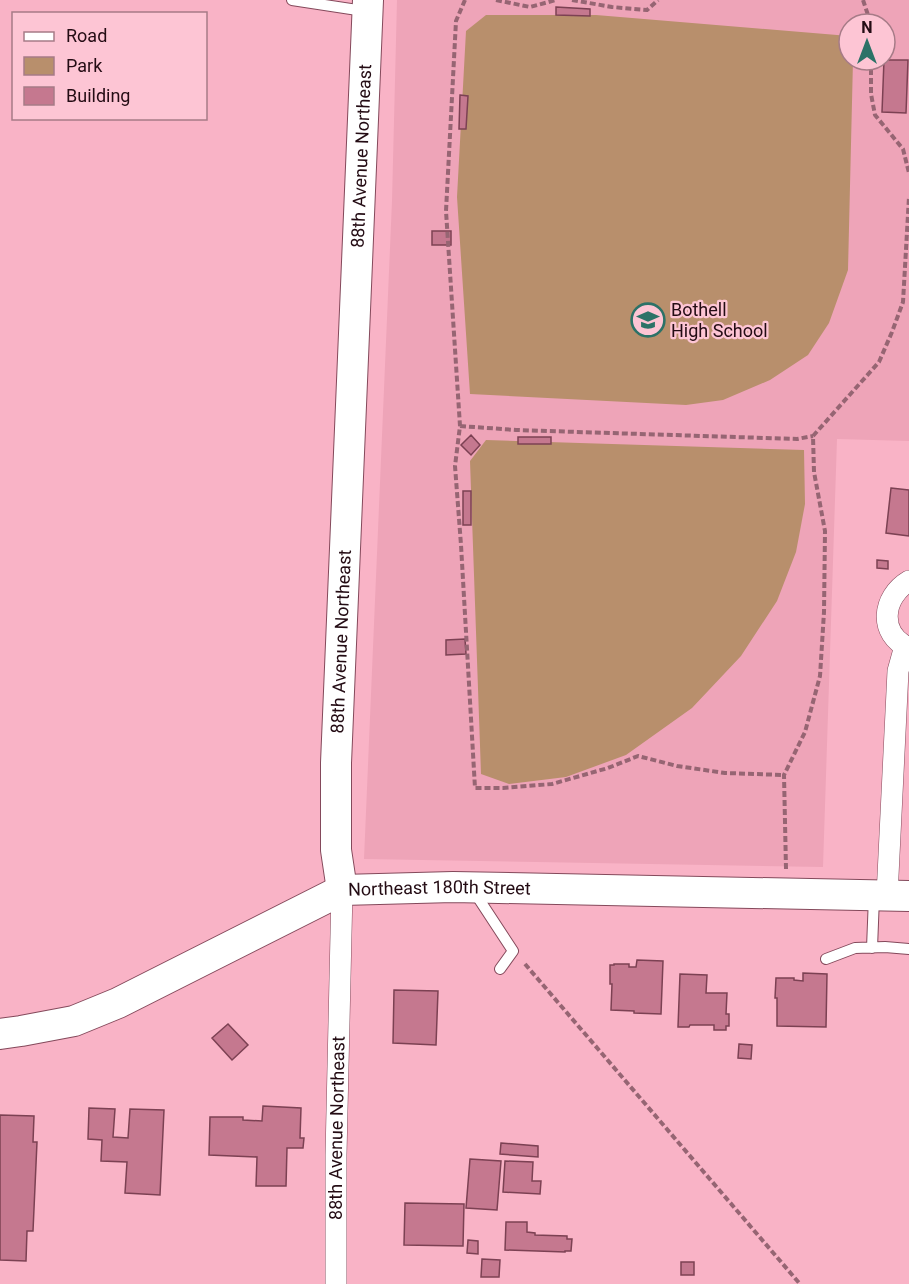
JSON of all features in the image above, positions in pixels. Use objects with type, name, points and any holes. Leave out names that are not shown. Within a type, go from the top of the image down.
[{"type":"street","name":"88th Avenue Northeast","points":[[336,1284],[336,1155],[342,890],[336,850],[336,763],[368,6]]},
{"type":"street","points":[[890,896],[898,671],[907,647],[896,639],[887,617],[892,595],[909,580]]},
{"type":"street","name":"Northeast 180th Street","points":[[0,1034],[74,1021],[118,1003],[342,890],[471,888],[890,896]]},
{"type":"lane","points":[[292,0],[368,6]]},
{"type":"lane","points":[[471,888],[513,951],[500,969]]},
{"type":"lane","points":[[872,948],[890,896]]},
{"type":"lane","points":[[826,959],[855,948],[909,949]]},
{"type":"path","points":[[465,0],[456,21],[446,212],[460,426],[455,466],[475,788],[552,784],[608,768],[638,756],[677,766],[725,773],[784,775]]},
{"type":"path","points":[[496,0],[530,7],[556,0]]},
{"type":"path","points":[[572,0],[647,10],[658,0]]},
{"type":"path","points":[[872,72],[875,115],[903,149],[909,173]]},
{"type":"path","points":[[460,426],[797,439],[813,436],[879,362],[903,302],[909,196]]},
{"type":"path","points":[[903,302],[909,302]]},
{"type":"path","points":[[787,894],[784,775],[805,732],[820,676],[824,612],[825,531],[814,472],[813,436]]},
{"type":"path","points":[[513,951],[800,1284]]},
{"type":"shaded area","name":"Bothell High School","points":[[397,0],[909,0],[909,441],[837,439],[823,867],[364,859],[392,201]]},
{"type":"green space","points":[[486,15],[596,15],[837,35],[837,72],[853,72],[848,270],[829,323],[808,355],[770,380],[723,400],[686,405],[470,394],[457,197],[466,31]]},
{"type":"green space","points":[[486,440],[804,450],[805,504],[796,552],[777,601],[741,656],[692,708],[626,755],[566,777],[509,784],[481,774],[470,461]]},
{"type":"building","points":[[556,7],[590,9],[590,16],[556,15]]},
{"type":"building","points":[[897,60],[908,60],[906,113],[882,112],[884,72],[897,72]]},
{"type":"building","points":[[460,95],[468,96],[466,129],[459,129]]},
{"type":"building","points":[[432,231],[451,231],[451,245],[432,245]]},
{"type":"building","points":[[471,435],[480,445],[471,455],[461,445]]},
{"type":"building","points":[[518,437],[551,437],[551,444],[518,444]]},
{"type":"building","points":[[891,488],[909,490],[909,536],[886,533]]},
{"type":"building","points":[[463,491],[471,491],[471,525],[463,525]]},
{"type":"building","points":[[877,560],[888,561],[888,569],[877,568]]},
{"type":"building","points":[[465,639],[466,654],[446,655],[446,640]]},
{"type":"building","points":[[637,960],[663,961],[661,1014],[611,1010],[610,965],[629,964],[629,967],[636,967]]},
{"type":"building","points":[[803,973],[827,974],[826,1027],[777,1026],[776,978],[794,978],[794,980],[803,981]]},
{"type":"building","points":[[680,974],[707,975],[706,993],[727,993],[726,1014],[729,1014],[729,1026],[726,1026],[726,1030],[714,1030],[714,1025],[678,1027]]},
{"type":"building","points":[[394,990],[438,991],[436,1045],[393,1043]]},
{"type":"building","points":[[228,1024],[248,1045],[232,1060],[212,1038]]},
{"type":"building","points":[[739,1044],[752,1045],[751,1059],[738,1058]]},
{"type":"building","points":[[263,1106],[301,1108],[300,1138],[304,1138],[303,1148],[287,1148],[286,1186],[256,1186],[257,1157],[209,1155],[210,1117],[243,1117],[243,1120],[262,1121]]},
{"type":"building","points":[[89,1108],[115,1109],[113,1137],[128,1138],[130,1109],[164,1110],[160,1195],[125,1193],[127,1162],[101,1161],[102,1140],[88,1139]]},
{"type":"building","points":[[0,1115],[34,1116],[33,1142],[37,1142],[33,1231],[27,1231],[26,1261],[0,1260]]},
{"type":"building","points":[[501,1143],[538,1146],[538,1157],[500,1154]]},
{"type":"building","points":[[470,1159],[501,1161],[497,1210],[466,1208]]},
{"type":"building","points":[[505,1161],[533,1162],[532,1181],[541,1181],[540,1194],[503,1192]]},
{"type":"building","points":[[405,1203],[464,1204],[463,1246],[404,1245]]},
{"type":"building","points":[[506,1222],[527,1222],[527,1232],[535,1233],[535,1235],[567,1236],[567,1239],[572,1239],[571,1251],[505,1250]]},
{"type":"building","points":[[468,1240],[478,1241],[478,1254],[467,1253]]},
{"type":"building","points":[[482,1259],[500,1260],[499,1277],[481,1277]]},
{"type":"building","points":[[681,1262],[694,1262],[694,1275],[681,1275]]},
{"type":"place","name":"Bothell High School","points":[[648,320]]}]
